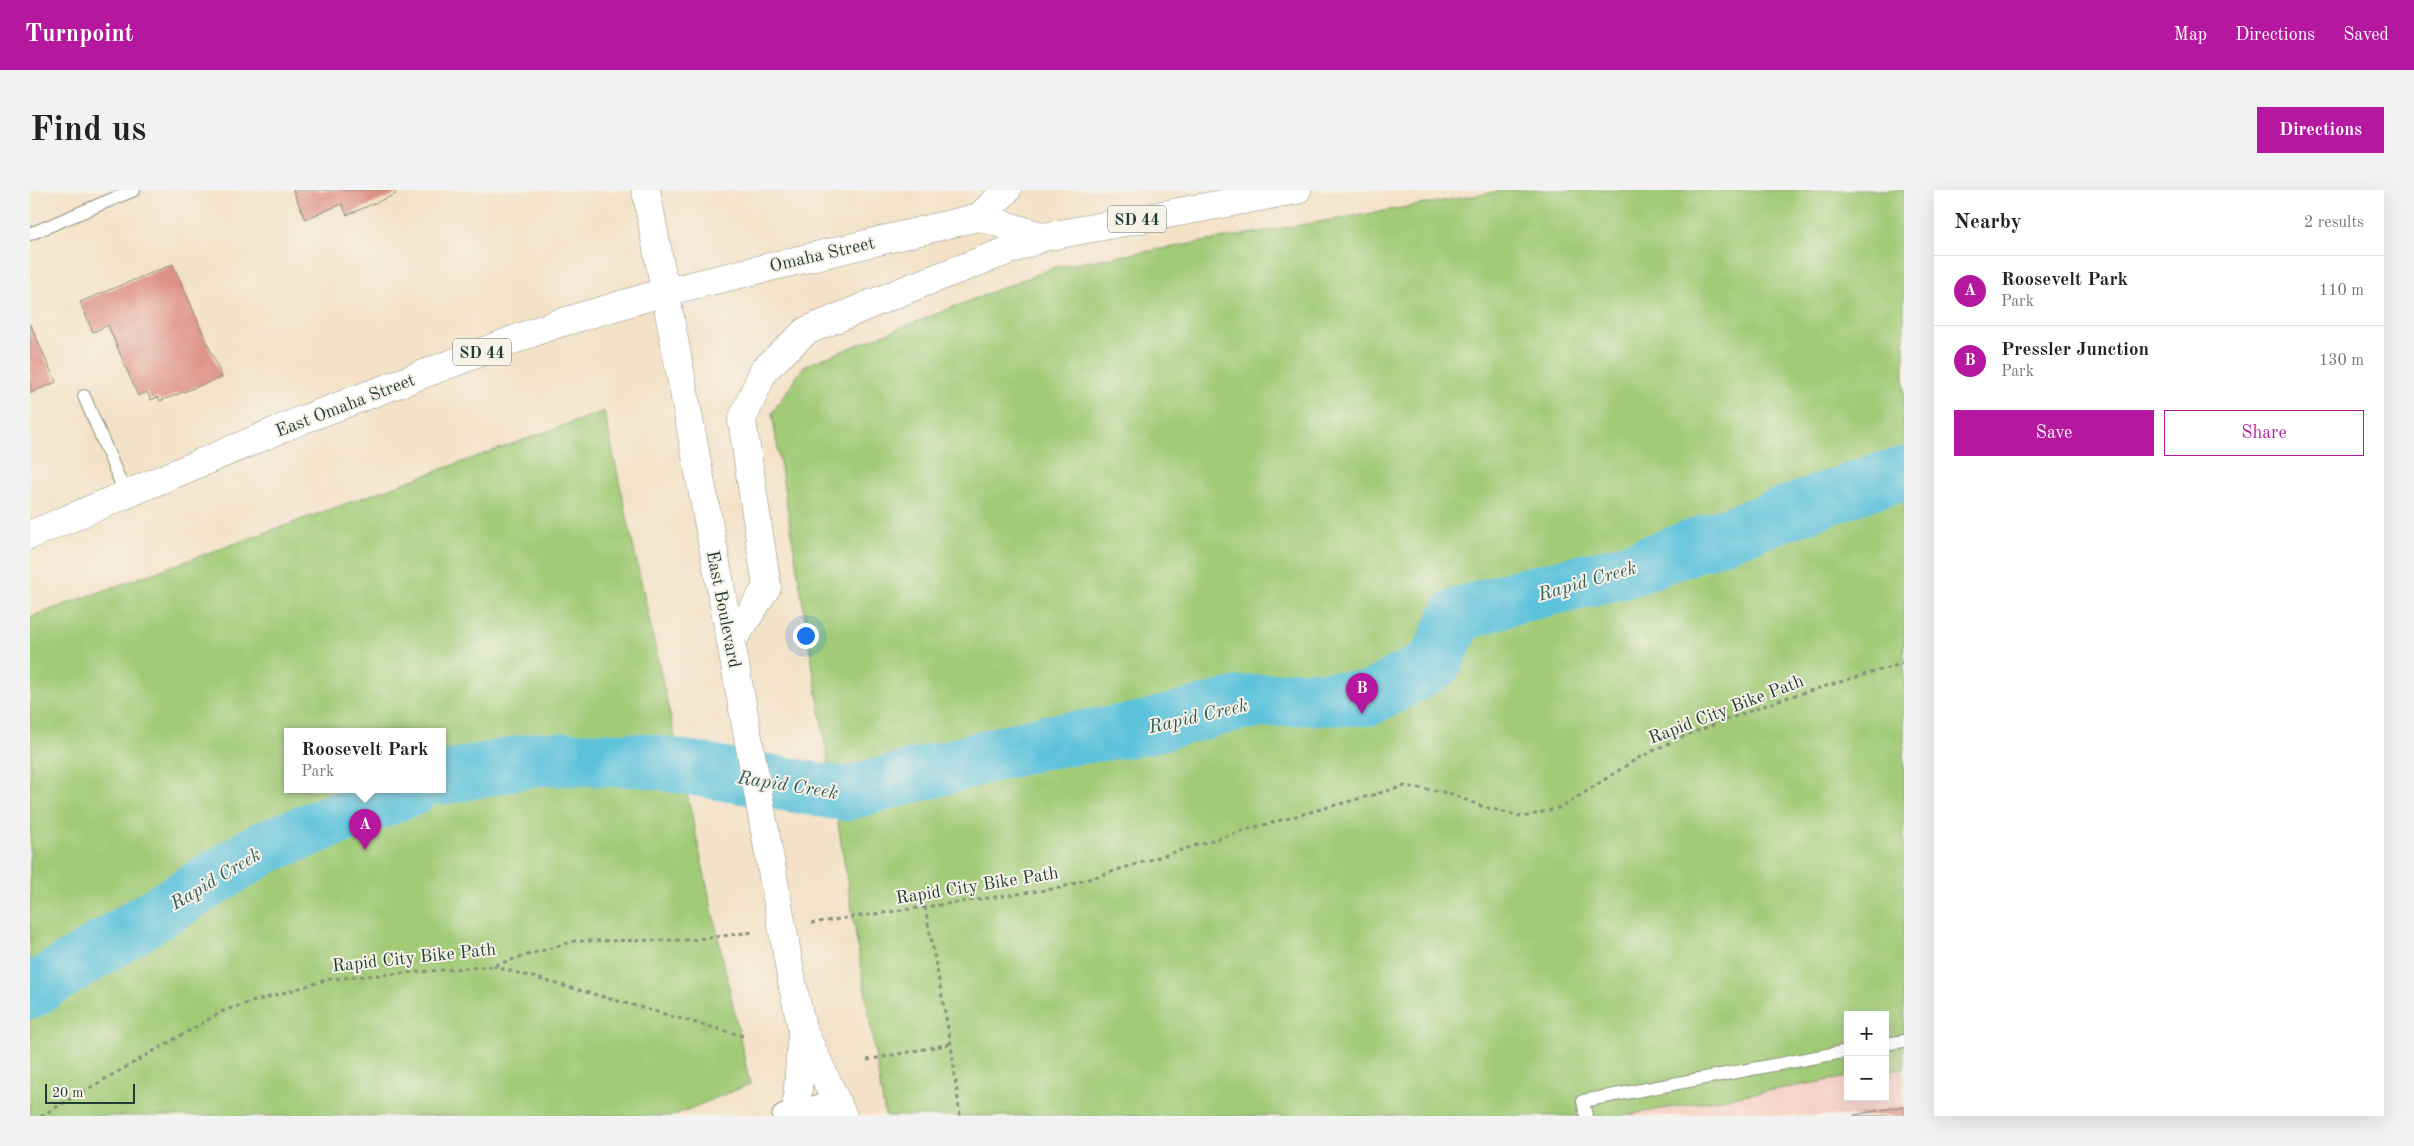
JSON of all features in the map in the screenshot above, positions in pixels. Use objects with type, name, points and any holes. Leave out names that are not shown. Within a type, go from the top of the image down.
[{"type":"main road","name":"East Boulevard","points":[[646,190],[793,986],[802,1028],[840,1109]]},
{"type":"main road","points":[[979,217],[1007,190]]},
{"type":"main road","name":"Omaha Street","points":[[665,292],[979,217],[1044,236],[1297,190]]},
{"type":"main road","points":[[731,643],[767,587],[742,420],[764,370],[806,331],[1044,236]]},
{"type":"main road","name":"East Omaha Street","points":[[30,535],[302,420],[553,325],[665,292]]},
{"type":"main road","name":"East Boulevard","points":[[795,1115],[802,1028]]},
{"type":"street","points":[[795,1115],[840,1109]]},
{"type":"lane","points":[[30,234],[134,190]]},
{"type":"lane","points":[[84,396],[126,494]]},
{"type":"lane","points":[[1889,1043],[1904,1041]]},
{"type":"lane","points":[[1586,1116],[1583,1101],[1844,1052]]},
{"type":"path","name":"Rapid City Bike Path","points":[[808,924],[1060,888],[1246,830],[1405,786],[1449,792],[1481,806],[1524,817],[1562,807],[1638,758],[1684,736],[1782,699],[1904,663]]},
{"type":"path","points":[[925,907],[951,1044],[960,1116]]},
{"type":"path","name":"Rapid City Bike Path","points":[[41,1116],[225,1010],[330,979],[491,966],[574,942],[691,940],[760,931]]},
{"type":"path","points":[[491,966],[743,1036]]},
{"type":"path","points":[[866,1060],[951,1044]]},
{"type":"shaded area","points":[[1904,1068],[1904,1116],[1621,1116],[1844,1078],[1844,1101],[1889,1101],[1889,1070]]},
{"type":"green space","points":[[1507,190],[1904,190],[1904,1068],[1889,1070],[1889,1011],[1844,1011],[1844,1078],[1621,1116],[885,1116],[772,413],[804,366],[1055,267]]},
{"type":"green space","points":[[604,411],[750,1084],[672,1116],[30,1116],[30,617]]},
{"type":"building","points":[[293,190],[394,190],[396,194],[347,215],[342,204],[305,219]]},
{"type":"building","points":[[173,264],[222,377],[160,401],[158,397],[151,400],[147,392],[138,396],[108,325],[93,332],[80,302]]},
{"type":"building","points":[[30,324],[56,382],[30,393]]},
{"type":"building","points":[[1904,1106],[1904,1116],[1854,1116],[1854,1115]]},
{"type":"waterway","name":"Rapid Creek","points":[[446,777],[539,759],[642,760],[845,794],[1039,743],[1140,729],[1240,703],[1298,698],[1369,699],[1435,663],[1457,615],[1515,597],[1622,572],[1876,481],[1904,474]]},
{"type":"waterway","name":"Rapid Creek","points":[[30,992],[263,848],[402,793]]},
{"type":"place","name":"Pressler Junction","points":[[1362,714]]},
{"type":"place","name":"Roosevelt Park","points":[[365,850]]}]
